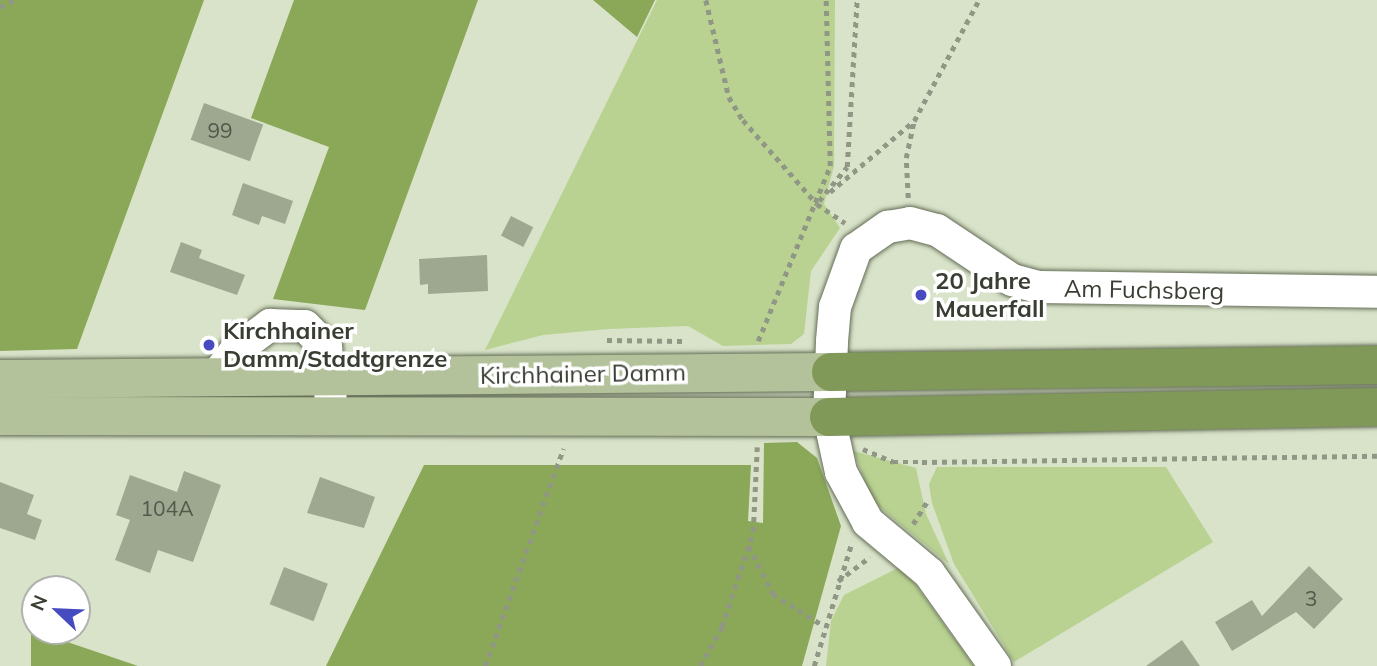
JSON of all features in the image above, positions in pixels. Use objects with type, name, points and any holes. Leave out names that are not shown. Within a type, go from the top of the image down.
[{"type":"highway","points":[[831,372],[1377,365]]},
{"type":"highway","points":[[831,430],[1377,407]]},
{"type":"main road","name":"Kirchhainer Damm","points":[[0,379],[831,372]]},
{"type":"main road","name":"Kirchhainer Damm","points":[[0,416],[332,413],[765,430],[831,430]]},
{"type":"street","name":"Am Fuchsberg","points":[[910,223],[937,230],[1004,275],[1039,287],[1377,292]]},
{"type":"street","points":[[910,223],[888,227],[856,249],[835,307],[831,430],[868,522],[929,573],[995,666]]},
{"type":"street","points":[[215,377],[235,351],[270,325],[290,322],[319,334],[331,375],[332,413]]},
{"type":"path","points":[[0,7],[15,0]]},
{"type":"path","points":[[706,0],[729,97],[817,204]]},
{"type":"path","points":[[757,344],[817,204],[830,166],[826,0]]},
{"type":"path","points":[[817,204],[847,167],[857,0]]},
{"type":"path","points":[[910,223],[906,158],[914,121],[979,0]]},
{"type":"path","points":[[817,204],[914,121]]},
{"type":"path","points":[[700,666],[722,627],[749,545],[765,430]]},
{"type":"path","points":[[831,430],[893,462],[1377,456]]},
{"type":"path","points":[[485,666],[563,449]]},
{"type":"path","points":[[815,665],[824,625],[851,543],[868,522]]},
{"type":"path","points":[[749,545],[773,594],[824,625]]},
{"type":"green space","points":[[0,0],[204,0],[77,349],[0,351]]},
{"type":"green space","points":[[294,0],[478,0],[365,310],[273,299],[329,147],[251,118]]},
{"type":"green space","points":[[593,0],[655,0],[637,37]]},
{"type":"green space","points":[[657,0],[835,0],[834,166],[824,204],[840,228],[811,271],[804,334],[791,344],[723,346],[688,326],[609,329],[543,335],[485,350]]},
{"type":"green space","points":[[797,442],[817,458],[841,526],[802,666],[326,666],[424,465],[751,465],[748,521],[763,523],[764,443]]},
{"type":"green space","points":[[854,451],[916,468],[926,514],[949,564],[872,501]]},
{"type":"green space","points":[[937,467],[1166,467],[1213,542],[1014,662],[954,564],[932,503],[929,484]]},
{"type":"green space","points":[[902,566],[974,666],[826,666],[831,621],[844,595]]},
{"type":"green space","points":[[31,645],[76,645],[138,666],[31,666]]},
{"type":"building","points":[[204,103],[263,125],[250,161],[191,140]]},
{"type":"building","points":[[243,183],[293,201],[285,224],[262,216],[259,225],[232,215]]},
{"type":"building","points":[[511,216],[533,227],[523,247],[501,236]]},
{"type":"building","points":[[181,242],[202,250],[199,258],[245,275],[237,295],[170,272]]},
{"type":"building","points":[[487,255],[488,291],[428,294],[428,284],[420,285],[419,259]]},
{"type":"building","points":[[184,471],[221,485],[193,562],[158,550],[150,573],[115,560],[130,520],[116,515],[130,475],[177,492]]},
{"type":"building","points":[[320,477],[375,497],[364,528],[307,513]]},
{"type":"building","points":[[0,482],[34,495],[27,514],[42,520],[35,540],[0,528]]},
{"type":"building","points":[[1309,566],[1343,599],[1314,629],[1296,612],[1232,651],[1215,622],[1252,600],[1262,616]]},
{"type":"building","points":[[284,567],[328,584],[314,621],[270,604]]},
{"type":"building","points":[[1182,640],[1200,666],[1146,666]]},
{"type":"place","name":"20 Jahre Mauerfall","points":[[921,295]]},
{"type":"place","name":"Kirchhainer Damm/Stadtgrenze","points":[[209,345]]}]
